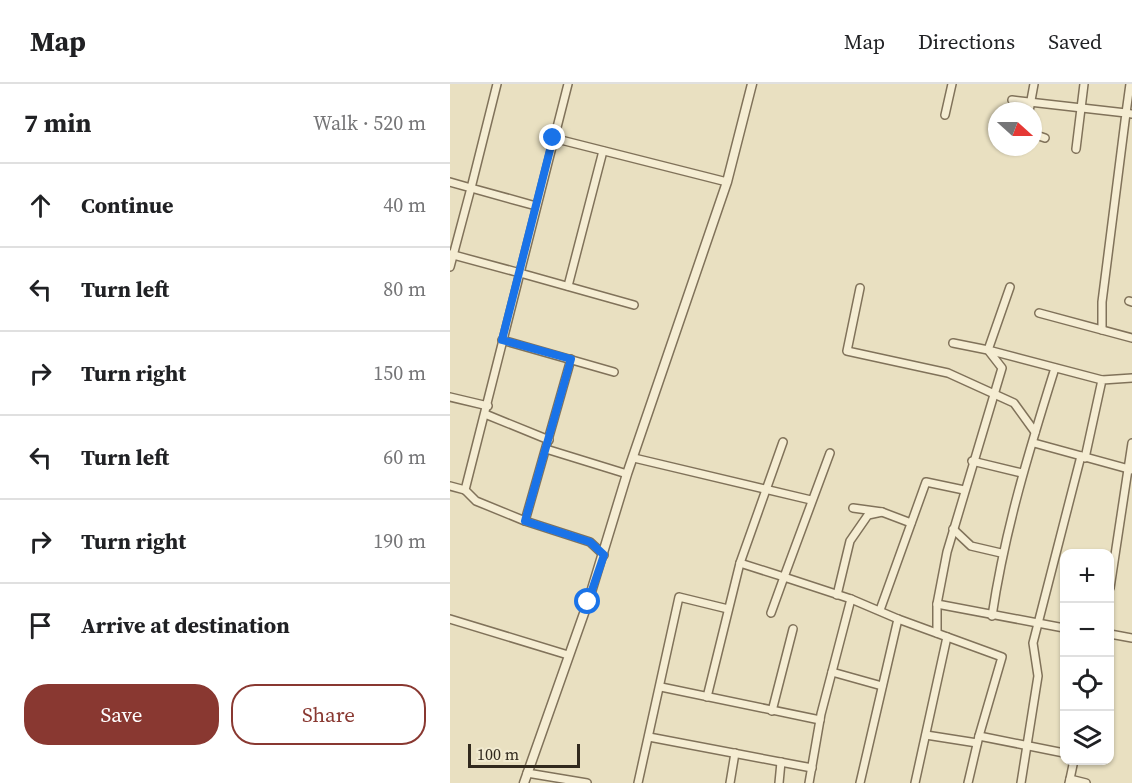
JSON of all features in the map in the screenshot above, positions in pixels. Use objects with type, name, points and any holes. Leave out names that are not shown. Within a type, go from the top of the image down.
[{"type":"street","points":[[450,267],[497,84]]},
{"type":"street","points":[[465,490],[568,84]]},
{"type":"street","points":[[524,783],[604,555],[627,474],[727,182],[752,84]]},
{"type":"street","points":[[945,115],[951,84]]},
{"type":"street","points":[[1012,100],[1032,102],[1034,84]]},
{"type":"street","points":[[1076,149],[1084,84]]},
{"type":"street","points":[[1102,330],[1102,302],[1129,113],[1129,86]]},
{"type":"street","points":[[1042,103],[1129,113]]},
{"type":"street","points":[[553,138],[727,182]]},
{"type":"street","points":[[568,286],[603,151]]},
{"type":"street","points":[[450,182],[536,206]]},
{"type":"street","points":[[452,255],[634,305]]},
{"type":"street","points":[[988,350],[1010,287]]},
{"type":"street","points":[[860,288],[847,351],[948,373],[1014,403],[1035,432]]},
{"type":"street","points":[[1039,313],[1132,338]]},
{"type":"street","points":[[502,340],[614,372]]},
{"type":"street","points":[[953,343],[1102,380],[1132,378]]},
{"type":"street","points":[[937,633],[938,604],[953,529],[1002,368],[988,350]]},
{"type":"street","points":[[525,521],[571,359]]},
{"type":"street","points":[[992,616],[1001,554],[1022,473],[1034,443],[1035,432],[1055,368]]},
{"type":"street","points":[[1021,783],[1038,676],[1033,643],[1040,624],[1102,380]]},
{"type":"street","points":[[450,397],[488,406]]},
{"type":"street","points":[[485,414],[549,440]]},
{"type":"street","points":[[707,697],[740,563],[783,442]]},
{"type":"street","points":[[1034,443],[1130,469]]},
{"type":"street","points":[[1114,564],[1130,469],[1132,443]]},
{"type":"street","points":[[546,449],[627,474]]},
{"type":"street","points":[[771,613],[830,453]]},
{"type":"street","points":[[634,458],[765,491],[811,500]]},
{"type":"street","points":[[972,461],[1022,473]]},
{"type":"street","points":[[880,610],[926,482],[964,490]]},
{"type":"street","points":[[450,486],[465,490],[476,501],[525,521],[590,542],[604,555]]},
{"type":"street","points":[[853,508],[882,512],[911,523]]},
{"type":"street","points":[[837,595],[850,541],[868,515],[882,512]]},
{"type":"street","points":[[953,529],[972,546],[1001,554]]},
{"type":"street","points":[[740,563],[851,599],[898,619],[1002,657],[968,783]]},
{"type":"street","points":[[638,783],[679,597],[728,609]]},
{"type":"street","points":[[809,783],[820,720],[851,599]]},
{"type":"street","points":[[938,604],[1060,627]]},
{"type":"street","points":[[450,619],[568,655]]},
{"type":"street","points":[[860,783],[898,619]]},
{"type":"street","points":[[772,711],[793,629]]},
{"type":"street","points":[[1114,635],[1132,638]]},
{"type":"street","points":[[915,783],[947,637]]},
{"type":"street","points":[[832,672],[882,686]]},
{"type":"street","points":[[661,687],[820,720]]},
{"type":"street","points":[[926,735],[1027,745],[1060,752]]},
{"type":"street","points":[[648,737],[812,768]]},
{"type":"street","points":[[730,783],[735,753]]},
{"type":"street","points":[[778,783],[781,762]]},
{"type":"street","points":[[1073,765],[1070,781],[1086,783]]},
{"type":"street","points":[[527,773],[587,783]]},
{"type":"route","points":[[553,138],[502,340],[571,359],[530,511],[525,521],[590,542],[604,555],[588,602]]}]
